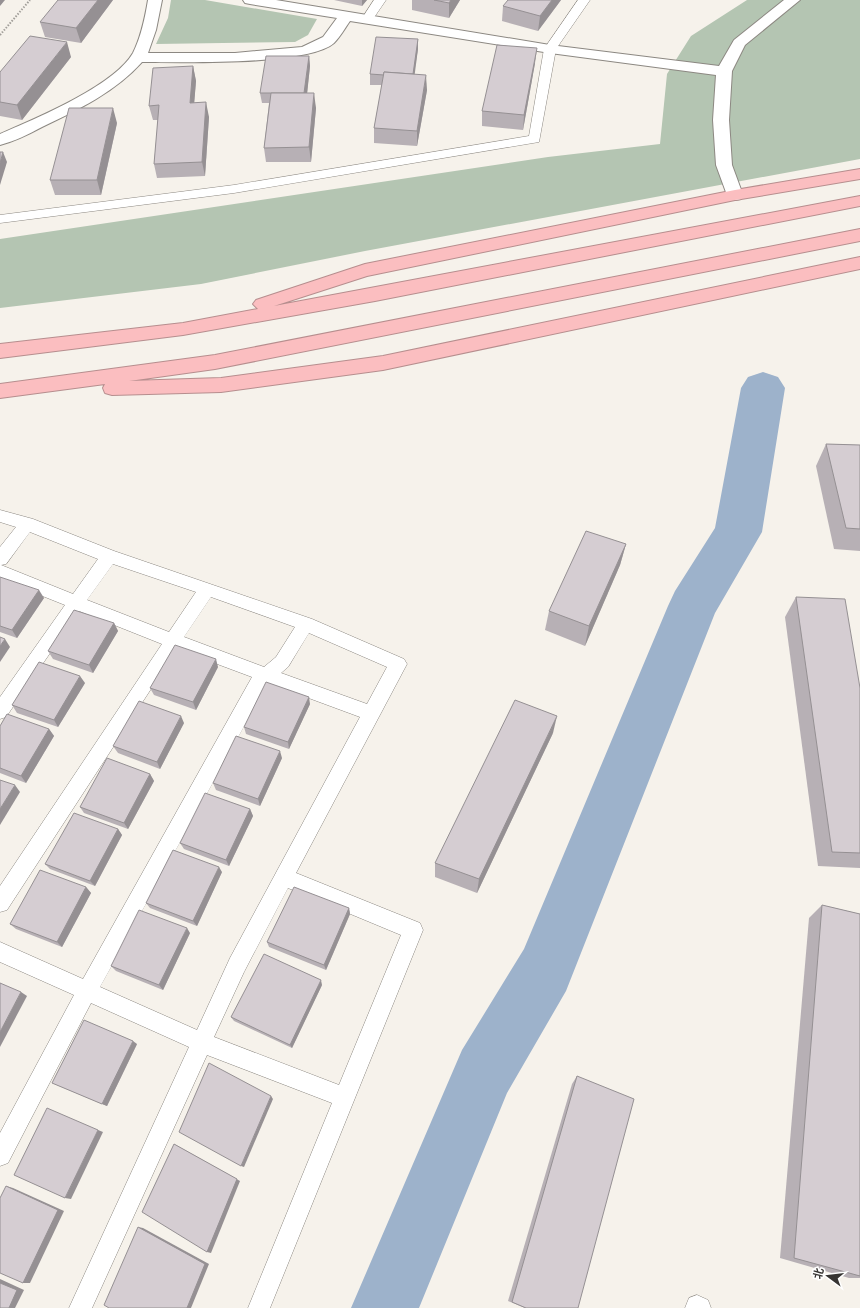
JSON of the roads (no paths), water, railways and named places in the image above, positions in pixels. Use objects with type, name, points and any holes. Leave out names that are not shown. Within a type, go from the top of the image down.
[{"type":"highway","points":[[183,329],[365,270],[734,195],[860,174]]},
{"type":"highway","points":[[0,351],[183,329],[375,295],[860,201]]},
{"type":"highway","points":[[4,391],[215,362],[860,235]]},
{"type":"highway","points":[[4,391],[221,385],[383,363],[860,263]]},
{"type":"street","points":[[0,140],[36,125],[79,102],[117,78],[137,58],[148,32],[155,0]]},
{"type":"street","points":[[250,0],[550,49],[724,71]]},
{"type":"street","points":[[734,195],[724,165],[721,120],[724,71],[739,43],[793,0]]},
{"type":"street","points":[[137,58],[235,57],[305,51],[328,40],[346,16]]},
{"type":"lane","points":[[367,20],[380,0]]},
{"type":"lane","points":[[0,219],[234,189],[536,139],[550,49],[584,0]]},
{"type":"lane","points":[[0,516],[26,524],[109,556],[306,624],[398,664],[237,964],[200,1042],[80,1308]]},
{"type":"lane","points":[[0,559],[26,524]]},
{"type":"lane","points":[[0,711],[109,556]]},
{"type":"lane","points":[[0,572],[172,640],[372,714]]},
{"type":"lane","points":[[0,903],[207,589]]},
{"type":"lane","points":[[0,1155],[87,991],[260,680],[282,662],[306,624]]},
{"type":"lane","points":[[259,1308],[344,1096],[413,930],[284,877]]},
{"type":"lane","points":[[0,952],[200,1042],[344,1096]]},
{"type":"lane","points":[[696,1308],[697,1306],[700,1308]]},
{"type":"waterway","points":[[385,1308],[484,1072],[545,970],[693,606],[738,532],[763,388]]}]
